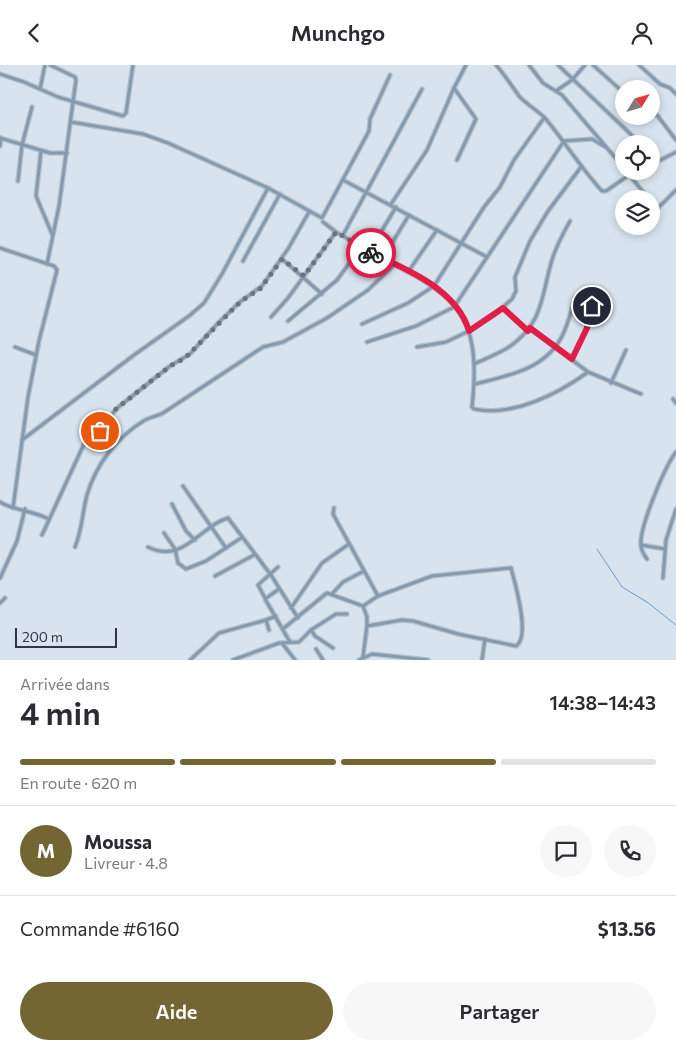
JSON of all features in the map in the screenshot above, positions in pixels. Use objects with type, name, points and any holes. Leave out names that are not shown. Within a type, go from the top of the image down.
[{"type":"street","points":[[40,89],[45,65]]},
{"type":"street","points":[[47,264],[53,240],[67,153],[74,101],[75,77],[50,65]]},
{"type":"street","points":[[0,74],[58,97],[122,116],[126,113],[133,65]]},
{"type":"street","points":[[391,205],[427,150],[466,65]]},
{"type":"street","points":[[496,65],[512,83],[520,97],[544,118],[564,141],[581,167],[603,191],[618,180]]},
{"type":"street","points":[[529,65],[543,83],[562,95],[615,157]]},
{"type":"street","points":[[558,65],[633,135]]},
{"type":"street","points":[[555,91],[572,80],[585,65]]},
{"type":"street","points":[[593,65],[615,85]]},
{"type":"street","points":[[639,65],[660,84],[670,88],[676,94]]},
{"type":"street","points":[[71,122],[143,134],[190,151],[280,194],[320,218],[324,217],[369,131],[370,119],[390,75]]},
{"type":"street","points":[[343,235],[422,89]]},
{"type":"street","points":[[454,89],[476,119],[457,160]]},
{"type":"street","points":[[18,181],[22,145],[32,107]]},
{"type":"street","points":[[362,324],[408,303],[434,286],[484,207],[500,187],[514,160],[544,118]]},
{"type":"street","points":[[660,119],[676,140]]},
{"type":"street","points":[[0,146],[0,138],[41,151],[55,154],[67,153]]},
{"type":"street","points":[[564,141],[592,139],[607,148]]},
{"type":"street","points":[[367,342],[416,326],[456,305],[564,141]]},
{"type":"street","points":[[41,151],[36,196],[52,232],[53,240]]},
{"type":"street","points":[[660,160],[676,152]]},
{"type":"street","points":[[417,347],[446,341],[469,331],[503,308],[515,294],[515,277],[530,241],[548,211],[581,167]]},
{"type":"street","points":[[342,180],[487,257]]},
{"type":"street","points":[[634,180],[642,190]]},
{"type":"street","points":[[22,440],[204,303],[222,274],[268,188]]},
{"type":"street","points":[[660,205],[676,190]]},
{"type":"street","points":[[243,261],[280,194]]},
{"type":"street","points":[[369,252],[396,207]]},
{"type":"street","points":[[42,535],[84,444],[100,431],[116,409],[170,366],[185,358],[241,301],[260,289],[282,259],[309,212]]},
{"type":"street","points":[[383,258],[409,215]]},
{"type":"street","points":[[474,363],[509,347],[529,329],[541,309],[552,261],[570,221]]},
{"type":"street","points":[[323,222],[360,247],[434,286],[456,305],[469,331],[474,363],[473,408],[498,411],[543,397],[570,384],[588,372]]},
{"type":"street","points":[[408,271],[438,230]]},
{"type":"street","points":[[270,317],[304,276],[336,232]]},
{"type":"street","points":[[288,321],[337,280],[360,247]]},
{"type":"street","points":[[0,248],[56,267],[36,355],[12,508]]},
{"type":"street","points":[[282,259],[304,276],[322,294]]},
{"type":"street","points":[[75,547],[84,523],[87,495],[94,474],[120,441],[145,421],[163,413],[263,347],[283,342],[327,318],[368,290],[395,265]]},
{"type":"street","points":[[474,384],[522,371],[538,363],[556,346],[565,329],[575,298]]},
{"type":"street","points":[[572,359],[587,328],[592,306]]},
{"type":"street","points":[[503,308],[529,329],[556,346],[588,372],[641,394]]},
{"type":"street","points":[[15,347],[36,355]]},
{"type":"street","points":[[611,383],[626,350]]},
{"type":"street","points":[[672,399],[676,403]]},
{"type":"street","points":[[647,559],[641,545],[644,525],[676,452]]},
{"type":"street","points":[[183,486],[226,548]]},
{"type":"street","points":[[0,502],[12,508],[25,509],[49,519]]},
{"type":"street","points":[[172,504],[186,531],[195,540]]},
{"type":"street","points":[[334,507],[333,514],[378,596]]},
{"type":"street","points":[[0,578],[19,536],[25,509]]},
{"type":"street","points":[[663,578],[668,531],[676,509]]},
{"type":"street","points":[[148,547],[164,552],[175,549],[195,540],[227,518],[271,575],[298,617]]},
{"type":"street","points":[[164,533],[175,549],[178,563],[186,569],[196,566],[241,537]]},
{"type":"street","points":[[291,608],[322,563],[349,544]]},
{"type":"street","points":[[641,545],[666,549]]},
{"type":"street","points":[[214,576],[254,555]]},
{"type":"street","points":[[278,567],[258,585],[284,628],[290,642]]},
{"type":"street","points":[[363,606],[378,596],[432,576],[511,567],[521,616],[521,640],[516,646],[444,631],[413,621],[402,620],[367,626]]},
{"type":"street","points":[[284,628],[322,595],[332,593],[344,582],[364,571]]},
{"type":"street","points":[[265,599],[279,589]]},
{"type":"street","points":[[332,593],[363,606],[367,617],[367,626],[361,659]]},
{"type":"street","points":[[0,603],[5,599]]},
{"type":"street","points":[[233,660],[281,643],[302,641],[311,630],[336,614],[347,614]]},
{"type":"street","points":[[190,660],[219,633],[276,616]]},
{"type":"street","points":[[266,620],[269,630]]},
{"type":"street","points":[[311,630],[315,636],[333,648]]},
{"type":"street","points":[[482,660],[485,639]]},
{"type":"street","points":[[281,643],[296,660]]},
{"type":"street","points":[[316,649],[323,660]]},
{"type":"street","points":[[361,659],[372,654],[428,660]]},
{"type":"waterway","points":[[597,549],[622,587],[647,602],[676,625]]},
{"type":"way so far","points":[[100,431],[116,409],[170,366],[190,354],[218,322],[228,315],[241,301],[260,289],[282,259],[304,276],[336,232],[371,253]]},
{"type":"route","points":[[371,253],[434,286],[456,305],[469,331],[503,308],[528,331],[530,328],[572,359],[587,328],[592,306]]}]
